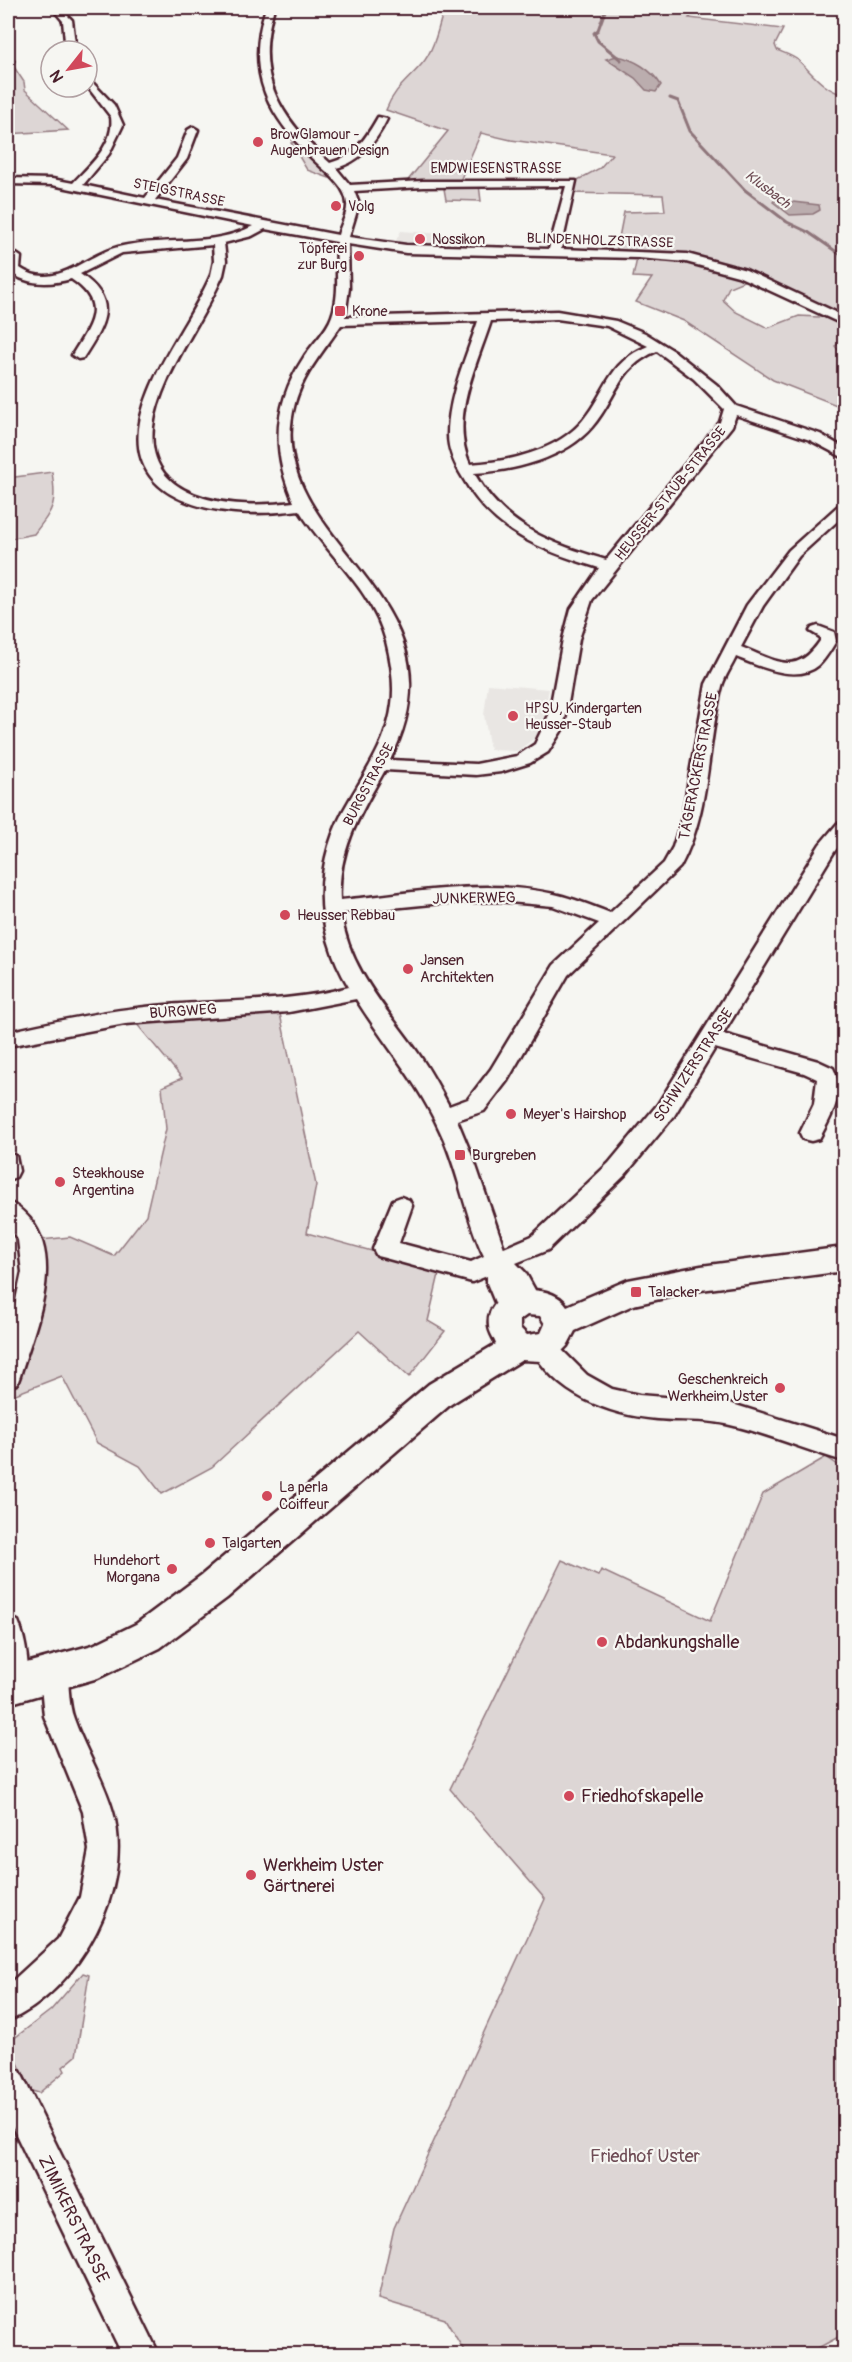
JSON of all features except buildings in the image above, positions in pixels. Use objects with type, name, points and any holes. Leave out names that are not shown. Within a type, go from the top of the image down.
[{"type":"main road","points":[[11,1685],[98,1661],[148,1636],[215,1586],[456,1382],[531,1323],[628,1293],[701,1278],[844,1259]]},
{"type":"street","points":[[56,8],[67,20],[69,39]]},
{"type":"street","points":[[270,8],[260,49],[267,83],[282,120],[348,188]]},
{"type":"street","points":[[75,187],[114,140],[119,126],[114,114],[99,95]]},
{"type":"street","points":[[328,167],[349,162],[374,137],[382,119]]},
{"type":"street","points":[[148,201],[182,159],[193,130]]},
{"type":"street","name":"STEIGSTRASSE","points":[[8,181],[36,180],[343,239]]},
{"type":"street","name":"EMDWIESENSTRASSE","points":[[348,188],[435,183],[572,183],[554,253]]},
{"type":"street","name":"BURGSTRASSE","points":[[348,188],[353,204],[343,239],[343,296],[336,321],[301,372],[286,414],[286,458],[302,505],[312,521],[375,598],[397,649],[402,692],[398,716],[380,764],[339,841],[331,870],[330,908],[341,953],[360,991],[406,1053],[444,1116],[499,1262],[499,1283],[531,1323],[561,1372],[598,1394],[618,1401],[654,1408],[725,1413],[844,1450]]},
{"type":"street","points":[[15,257],[14,269],[29,277],[59,277],[89,261],[121,250],[218,240],[248,234],[264,225]]},
{"type":"street","name":"BLINDENHOLZSTRASSE","points":[[343,239],[426,251],[665,255],[709,262],[753,277],[844,320]]},
{"type":"street","points":[[218,240],[219,267],[202,310],[155,393],[148,410],[144,432],[146,452],[160,482],[182,495],[212,503],[265,508],[302,505]]},
{"type":"street","points":[[70,273],[98,295],[102,308],[97,323],[78,355]]},
{"type":"street","name":"HEUSSER-STAUB-STRASSE","points":[[336,321],[557,315],[584,317],[631,330],[712,385],[731,409],[727,423],[610,566],[580,608],[553,732],[538,750],[512,764],[494,769],[448,770],[380,764]]},
{"type":"street","points":[[486,317],[461,395],[455,432],[457,452],[475,490],[507,525],[563,552],[610,566]]},
{"type":"street","points":[[465,469],[488,469],[516,461],[540,453],[571,438],[587,424],[622,365],[642,352],[656,347]]},
{"type":"street","points":[[731,409],[815,437],[844,454]]},
{"type":"street","name":"TÄGERACKERSTRASSE","points":[[444,1116],[476,1105],[500,1075],[561,970],[671,867],[682,847],[691,818],[714,684],[734,650],[754,605],[794,553],[840,517]]},
{"type":"street","points":[[734,650],[785,667],[799,668],[814,660],[828,641],[828,635],[818,631]]},
{"type":"street","name":"SCHWIZERSTRASSE","points":[[401,1206],[384,1249],[472,1272],[540,1243],[617,1170],[666,1110],[712,1039],[827,848],[844,828]]},
{"type":"street","name":"JUNKERWEG","points":[[330,908],[462,895],[496,895],[553,900],[614,921]]},
{"type":"street","name":"BURGWEG","points":[[8,1039],[119,1017],[278,1004],[342,997],[360,991]]},
{"type":"street","points":[[712,1039],[811,1067],[825,1074],[828,1083],[820,1116],[811,1133]]},
{"type":"street","points":[[8,1162],[8,1171]]},
{"type":"street","points":[[8,1211],[26,1231],[31,1241],[34,1270],[32,1289],[8,1376]]},
{"type":"street","points":[[8,1630],[11,1685]]},
{"type":"street","points":[[8,2005],[39,1980],[69,1950],[95,1900],[104,1850],[98,1812],[58,1716],[54,1675]]},
{"type":"street","name":"ZIMIKERSTRASSE","points":[[8,2083],[141,2355]]},
{"type":"shaded area","points":[[617,56],[648,70],[661,85],[656,92],[646,90],[635,78],[606,59]]},
{"type":"shaded area","points":[[775,200],[819,205],[820,210],[813,214],[790,215],[773,202]]},
{"type":"shaded area","name":"Nossikon","points":[[401,231],[444,234],[441,248],[394,244]]},
{"type":"shaded area","name":"HPSU, Kindergarten Heusser-Staub","points":[[488,684],[549,689],[541,728],[535,738],[517,751],[490,750],[484,715]]},
{"type":"green space","points":[[444,8],[699,8],[689,18],[783,29],[775,45],[777,50],[797,59],[824,85],[844,95],[844,315],[841,318],[844,320],[844,341],[835,346],[844,357],[844,408],[773,380],[684,321],[636,302],[652,278],[633,277],[638,254],[616,253],[624,212],[665,211],[663,195],[569,193],[572,183],[600,168],[612,154],[511,140],[481,133],[459,183],[479,185],[481,201],[446,200],[443,183],[405,184],[448,131],[386,110],[397,91],[426,59],[433,46]],"holes":[[[753,277],[839,318],[799,316],[768,328],[736,312],[723,300],[729,287]]]},
{"type":"green space","points":[[8,58],[24,82],[25,90],[68,130],[8,134]]},
{"type":"green space","points":[[294,142],[329,178],[307,170],[291,143]]},
{"type":"green space","points":[[52,472],[54,499],[50,512],[34,534],[8,539],[10,500],[8,478]]},
{"type":"green space","points":[[278,1004],[316,1185],[307,1233],[440,1270],[428,1321],[445,1331],[409,1377],[359,1331],[212,1467],[162,1494],[140,1466],[97,1443],[62,1376],[8,1397],[8,1376],[32,1289],[31,1241],[70,1237],[114,1256],[146,1215],[166,1129],[162,1087],[182,1078],[130,1016]]},
{"type":"green space","name":"Friedhof Uster","points":[[826,1457],[844,1469],[844,2334],[807,2354],[466,2354],[445,2319],[378,2299],[394,2228],[545,1899],[450,1789],[562,1560],[598,1576],[601,1570],[710,1621],[763,1494]]},
{"type":"green space","points":[[83,1973],[89,1975],[76,2056],[63,2067],[65,2071],[39,2093],[32,2091],[8,2043],[51,2010]]},
{"type":"waterway","name":"Klusbach","points":[[606,8],[598,30],[594,33],[598,41],[621,60]]},
{"type":"waterway","name":"Klusbach","points":[[670,98],[678,101],[690,131],[745,190],[787,222],[808,232],[844,257]]},
{"type":"place","name":"BrowGlamour - Augenbrauen Design","points":[[258,142]]},
{"type":"place","name":"Volg","points":[[336,206]]},
{"type":"place","name":"Nossikon","points":[[420,239]]},
{"type":"place","name":"Töpferei zur Burg","points":[[359,256]]},
{"type":"place","name":"Krone","points":[[340,311]]},
{"type":"place","name":"HPSU, Kindergarten Heusser-Staub","points":[[513,716]]},
{"type":"place","name":"Heusser Rebbau","points":[[285,915]]},
{"type":"place","name":"Jansen Architekten","points":[[408,969]]},
{"type":"place","name":"Meyer's Hairshop","points":[[511,1114]]},
{"type":"place","name":"Burgreben","points":[[460,1155]]},
{"type":"place","name":"Steakhouse Argentina","points":[[60,1182]]},
{"type":"place","name":"Talacker","points":[[636,1292]]},
{"type":"place","name":"Geschenkreich Werkheim Uster","points":[[780,1388]]},
{"type":"place","name":"La perla Coiffeur","points":[[267,1496]]},
{"type":"place","name":"Talgarten","points":[[210,1543]]},
{"type":"place","name":"Hundehort Morgana","points":[[172,1569]]},
{"type":"place","name":"Abdankungshalle","points":[[602,1642]]},
{"type":"place","name":"Friedhofskapelle","points":[[569,1796]]},
{"type":"place","name":"Werkheim Uster Gärtnerei","points":[[251,1875]]}]
